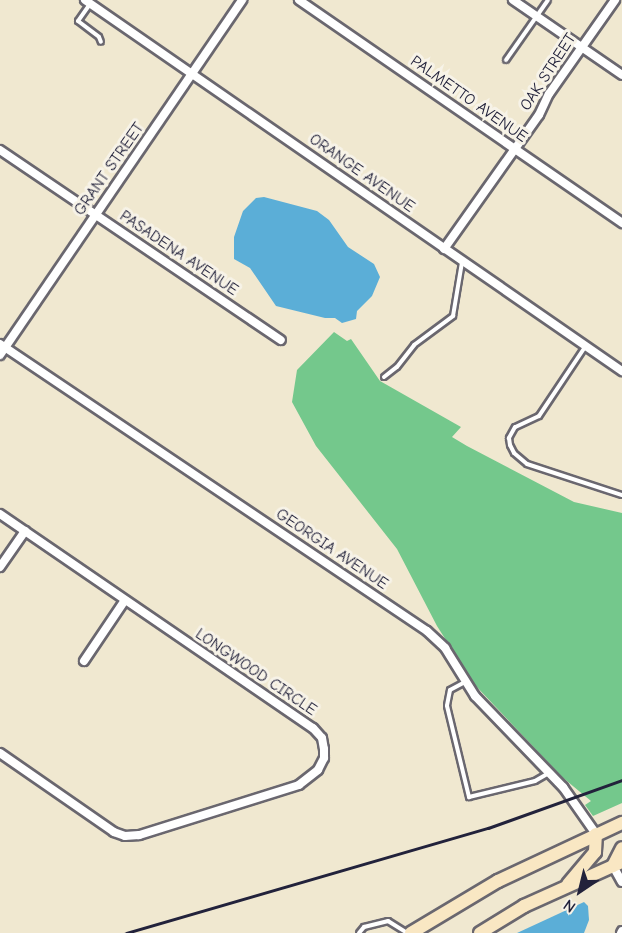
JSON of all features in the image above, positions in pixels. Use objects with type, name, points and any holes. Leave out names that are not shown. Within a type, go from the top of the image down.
[{"type":"main road","points":[[409,933],[498,881],[622,823]]},
{"type":"main road","points":[[563,889],[595,852],[596,834]]},
{"type":"main road","points":[[480,933],[524,906],[617,864],[622,848]]},
{"type":"street","name":"GRANT STREET","points":[[2,349],[242,0]]},
{"type":"street","name":"PALMETTO AVENUE","points":[[299,0],[622,223]]},
{"type":"street","points":[[513,0],[622,75]]},
{"type":"street","name":"OAK STREET","points":[[444,249],[515,149],[581,47],[615,0]]},
{"type":"street","name":"ORANGE AVENUE","points":[[87,2],[622,371]]},
{"type":"street","name":"PASADENA AVENUE","points":[[0,150],[281,340]]},
{"type":"street","name":"GEORGIA AVENUE","points":[[2,349],[428,631],[445,648],[466,682],[490,714],[574,799],[596,834]]},
{"type":"street","name":"LONGWOOD CIRCLE","points":[[0,514],[313,728],[322,738],[324,758],[318,770],[299,785],[139,835],[125,836],[114,832],[0,753]]},
{"type":"street","points":[[0,567],[25,531]]},
{"type":"street","points":[[84,661],[125,600]]},
{"type":"street","points":[[617,864],[622,882]]},
{"type":"lane","points":[[506,60],[548,0]]},
{"type":"lane","points":[[87,2],[78,21],[99,37],[101,42]]},
{"type":"lane","points":[[384,377],[397,367],[414,345],[453,316],[462,261]]},
{"type":"lane","points":[[585,346],[539,416],[515,427],[509,438],[510,445],[514,453],[527,464],[622,495]]},
{"type":"lane","points":[[466,682],[450,690],[447,706],[469,796],[535,781],[550,773]]},
{"type":"lane","points":[[359,933],[364,927],[388,921],[409,933]]},
{"type":"green space","points":[[334,332],[347,341],[351,339],[380,381],[461,427],[452,437],[574,502],[622,513],[622,803],[593,816],[585,805],[591,801],[562,777],[474,684],[437,626],[397,549],[316,446],[292,402],[297,370]]},
{"type":"water","points":[[264,197],[317,211],[329,220],[348,247],[374,264],[380,277],[372,296],[357,311],[356,319],[342,323],[335,318],[325,318],[276,306],[250,268],[234,259],[234,237],[243,211],[256,198]]},
{"type":"water","points":[[584,902],[588,906],[589,920],[584,933],[517,933]]},
{"type":"railway","points":[[126,933],[488,828],[622,780]]}]
